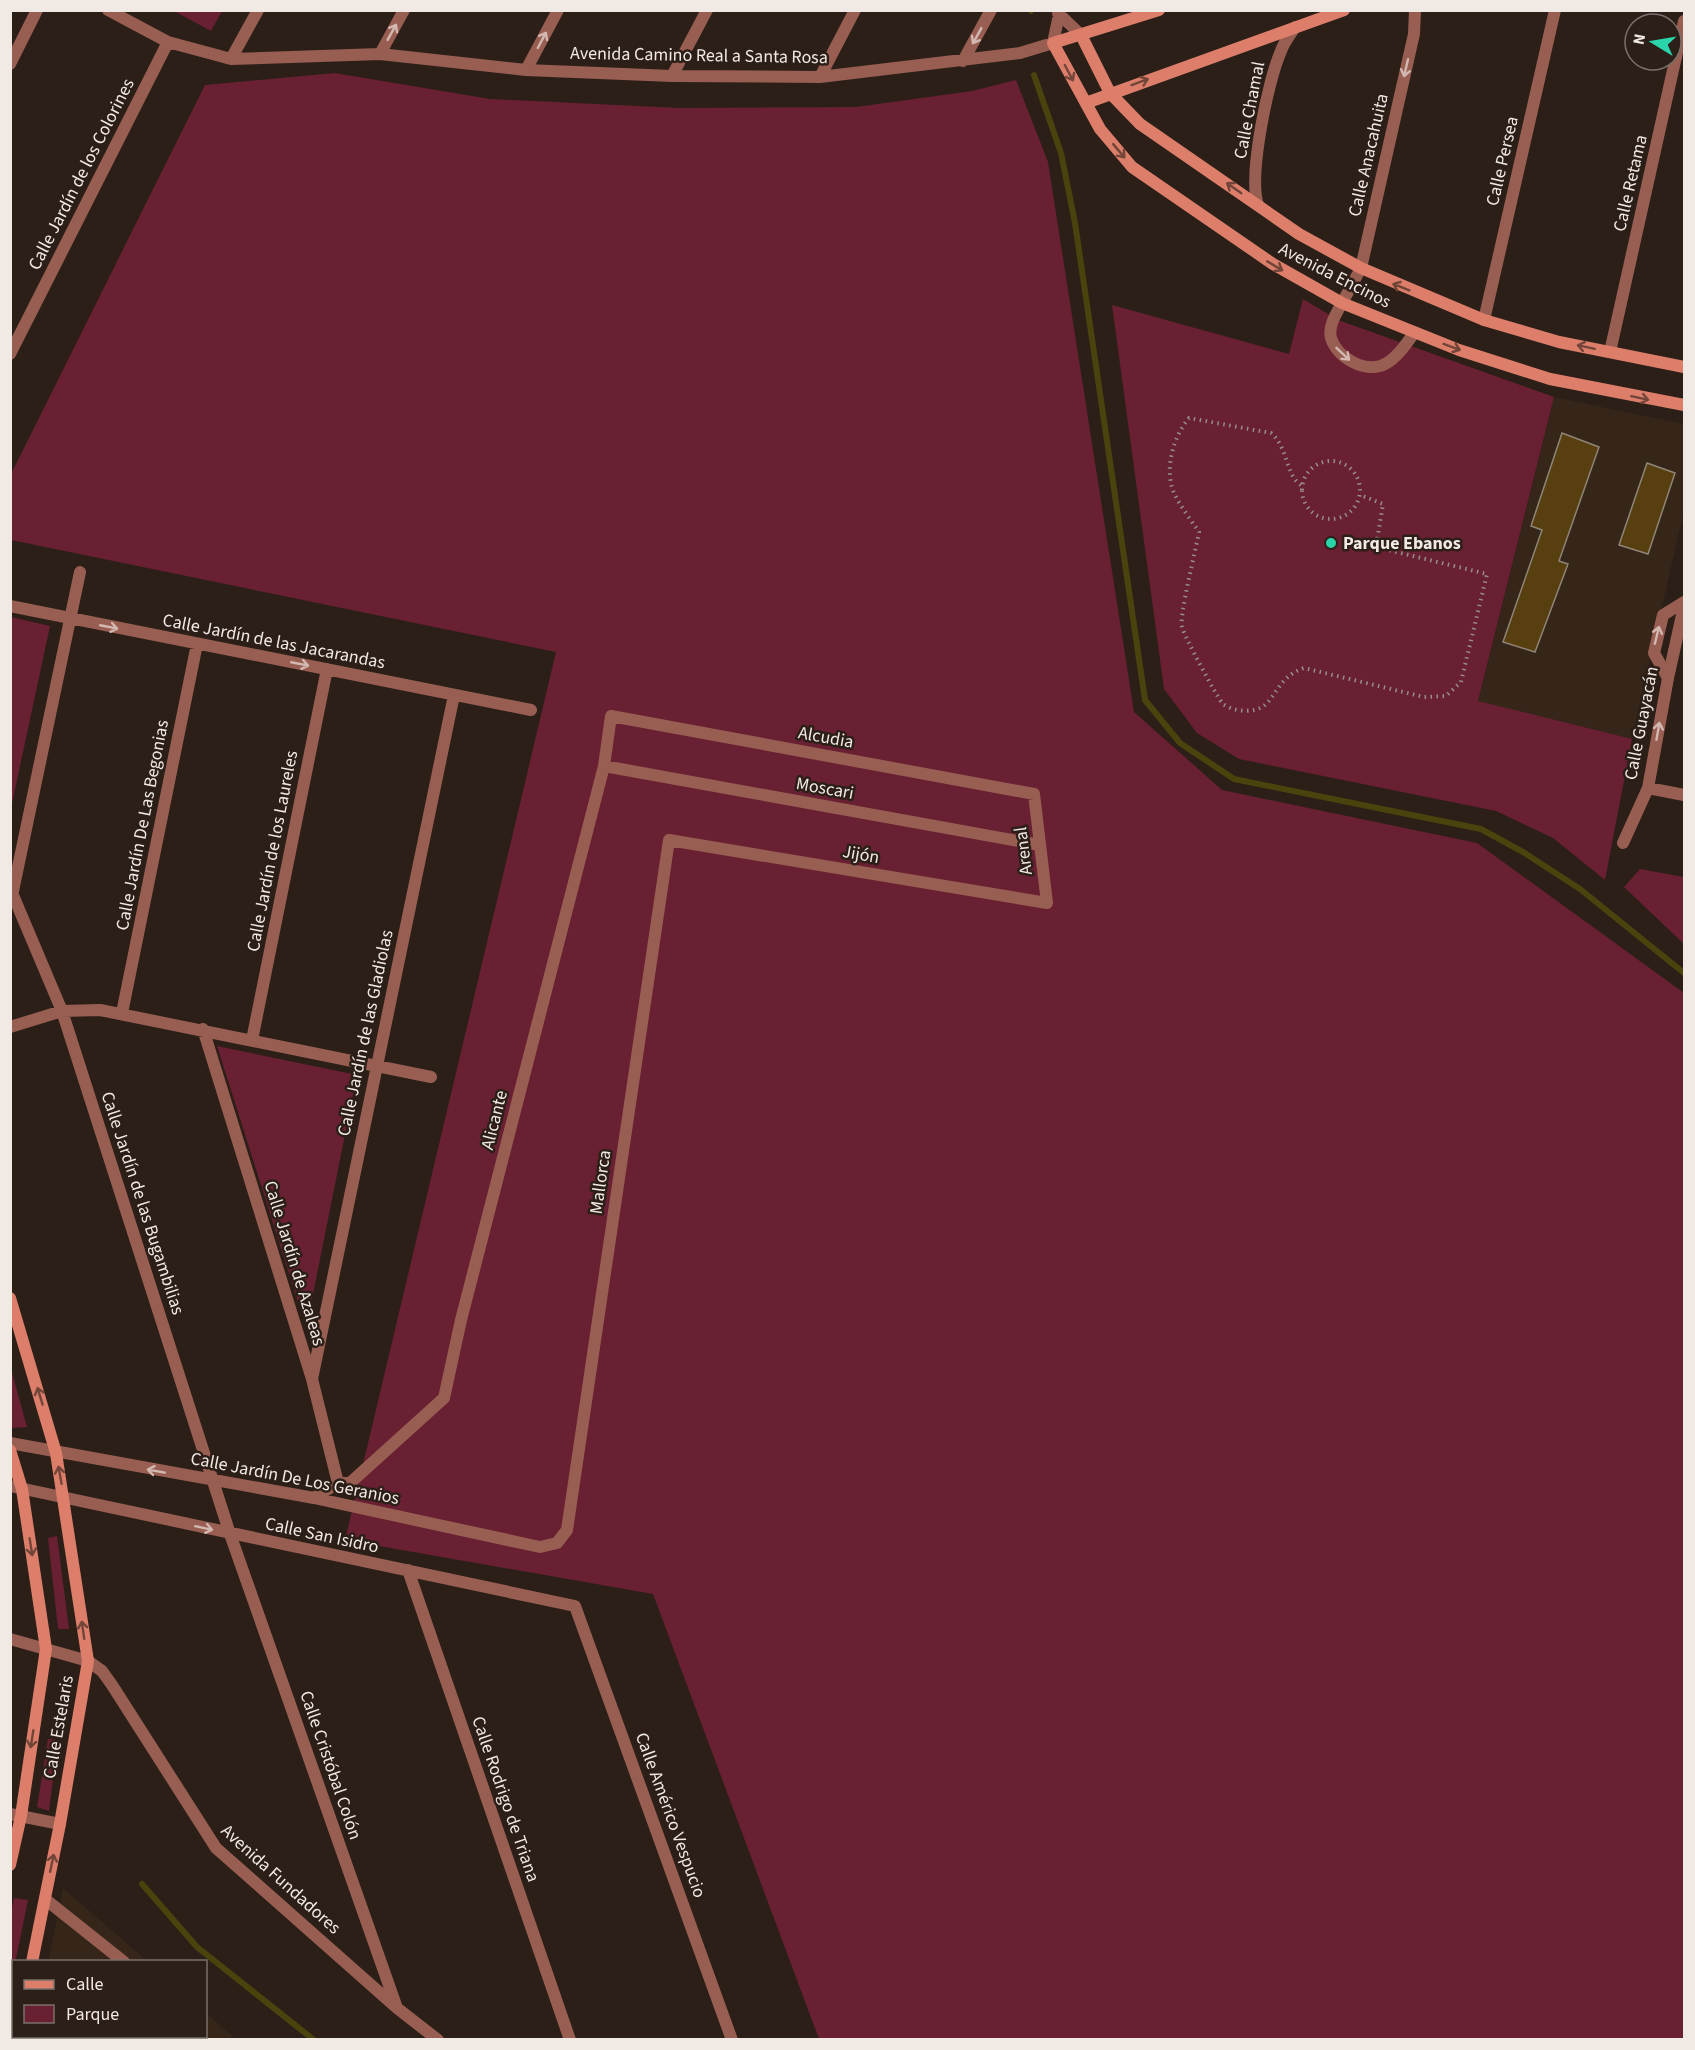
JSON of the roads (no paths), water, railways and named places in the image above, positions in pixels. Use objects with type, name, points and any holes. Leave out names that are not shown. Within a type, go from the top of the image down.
[{"type":"street","points":[[10,64],[37,10]]},
{"type":"street","name":"Avenida Camino Real a Santa Rosa","points":[[108,10],[168,42],[231,59],[380,54],[526,70],[672,76],[820,77],[1020,53],[1159,10]]},
{"type":"street","points":[[231,59],[258,10]]},
{"type":"street","points":[[380,54],[404,10]]},
{"type":"street","points":[[526,70],[558,10]]},
{"type":"street","points":[[672,76],[707,10]]},
{"type":"street","points":[[820,77],[855,10]]},
{"type":"street","points":[[963,61],[991,10]]},
{"type":"street","points":[[1086,103],[1344,10]]},
{"type":"street","name":"Calle Anacahuita","points":[[1414,333],[1398,354],[1384,365],[1369,368],[1350,361],[1338,351],[1330,337],[1332,320],[1361,268],[1414,34],[1415,10]]},
{"type":"street","name":"Calle Persea","points":[[1484,320],[1555,10]]},
{"type":"street","points":[[1059,12],[1081,35]]},
{"type":"street","points":[[1053,43],[1059,12]]},
{"type":"street","name":"Calle Retama","points":[[1610,352],[1684,21]]},
{"type":"street","name":"Calle Chamal","points":[[1257,205],[1254,187],[1255,169],[1270,88],[1280,51],[1294,27]]},
{"type":"street","name":"Avenida Encinos","points":[[1081,35],[1110,93],[1140,124],[1299,234],[1361,268],[1484,320],[1559,342],[1684,367]]},
{"type":"street","name":"Calle Jardín de los Colorines","points":[[10,354],[168,42]]},
{"type":"street","name":"Avenida Encinos","points":[[1053,43],[1100,129],[1132,167],[1273,264],[1342,303],[1414,333],[1550,379],[1684,405]]},
{"type":"street","points":[[12,890],[80,572]]},
{"type":"street","points":[[1668,678],[1654,647],[1663,615],[1684,602]]},
{"type":"street","name":"Calle Jardín de las Jacarandas","points":[[10,606],[531,711]]},
{"type":"street","name":"Calle Guayacán","points":[[1623,843],[1648,788],[1684,606]]},
{"type":"street","name":"Calle Jardín De Las Begonias","points":[[122,1013],[197,644]]},
{"type":"street","name":"Calle Jardín de los Laureles","points":[[252,1040],[327,669]]},
{"type":"street","name":"Calle Jardín de las Gladiolas","points":[[312,1379],[454,695]]},
{"type":"street","name":"Alicante","points":[[338,1483],[350,1484],[444,1398],[461,1320],[603,766],[611,716]]},
{"type":"street","name":"Alcudia","points":[[611,716],[1035,794]]},
{"type":"street","name":"Moscari","points":[[603,766],[1040,845]]},
{"type":"street","points":[[1648,788],[1684,795]]},
{"type":"street","name":"Arenal","points":[[1035,794],[1047,903]]},
{"type":"street","name":"Jijón","points":[[669,840],[1047,903]]},
{"type":"street","name":"Mallorca","points":[[567,1530],[669,840]]},
{"type":"street","name":"Calle Jardín de las Bugambilias","points":[[12,890],[62,1011],[230,1534]]},
{"type":"street","points":[[10,1027],[62,1011],[83,1009],[122,1013],[431,1077]]},
{"type":"street","name":"Calle Jardín de Azaleas","points":[[203,1029],[312,1379],[338,1483]]},
{"type":"street","name":"Calle Estelaris","points":[[10,1298],[56,1453],[88,1661],[60,1824],[32,1960]]},
{"type":"street","name":"Calle Jardín De Los Geranios","points":[[10,1443],[314,1498],[540,1547],[557,1543],[567,1530]]},
{"type":"street","name":"Calle Estelaris","points":[[10,1450],[46,1648],[16,1815],[10,1865]]},
{"type":"street","points":[[314,1498],[338,1483]]},
{"type":"street","points":[[16,1488],[64,1498]]},
{"type":"street","name":"Calle San Isidro","points":[[64,1498],[574,1604]]},
{"type":"street","name":"Calle Cristóbal Colón","points":[[230,1534],[398,2008]]},
{"type":"street","name":"Calle Rodrigo de Triana","points":[[408,1570],[570,2040]]},
{"type":"street","name":"Calle Américo Vespucio","points":[[574,1604],[732,2040]]},
{"type":"street","points":[[10,1639],[88,1661]]},
{"type":"street","name":"Avenida Fundadores","points":[[88,1661],[98,1667],[112,1684],[209,1841],[398,2008],[438,2040]]},
{"type":"street","points":[[16,1815],[60,1824]]},
{"type":"street","points":[[45,1899],[121,1960]]},
{"type":"waterway","points":[[1034,75],[1061,153],[1075,223],[1145,700],[1180,743],[1234,779],[1481,829],[1523,852],[1580,889],[1684,973]]},
{"type":"waterway","points":[[142,1884],[197,1947],[314,2040]]},
{"type":"place","name":"Parque Ebanos","points":[[1331,543]]}]
